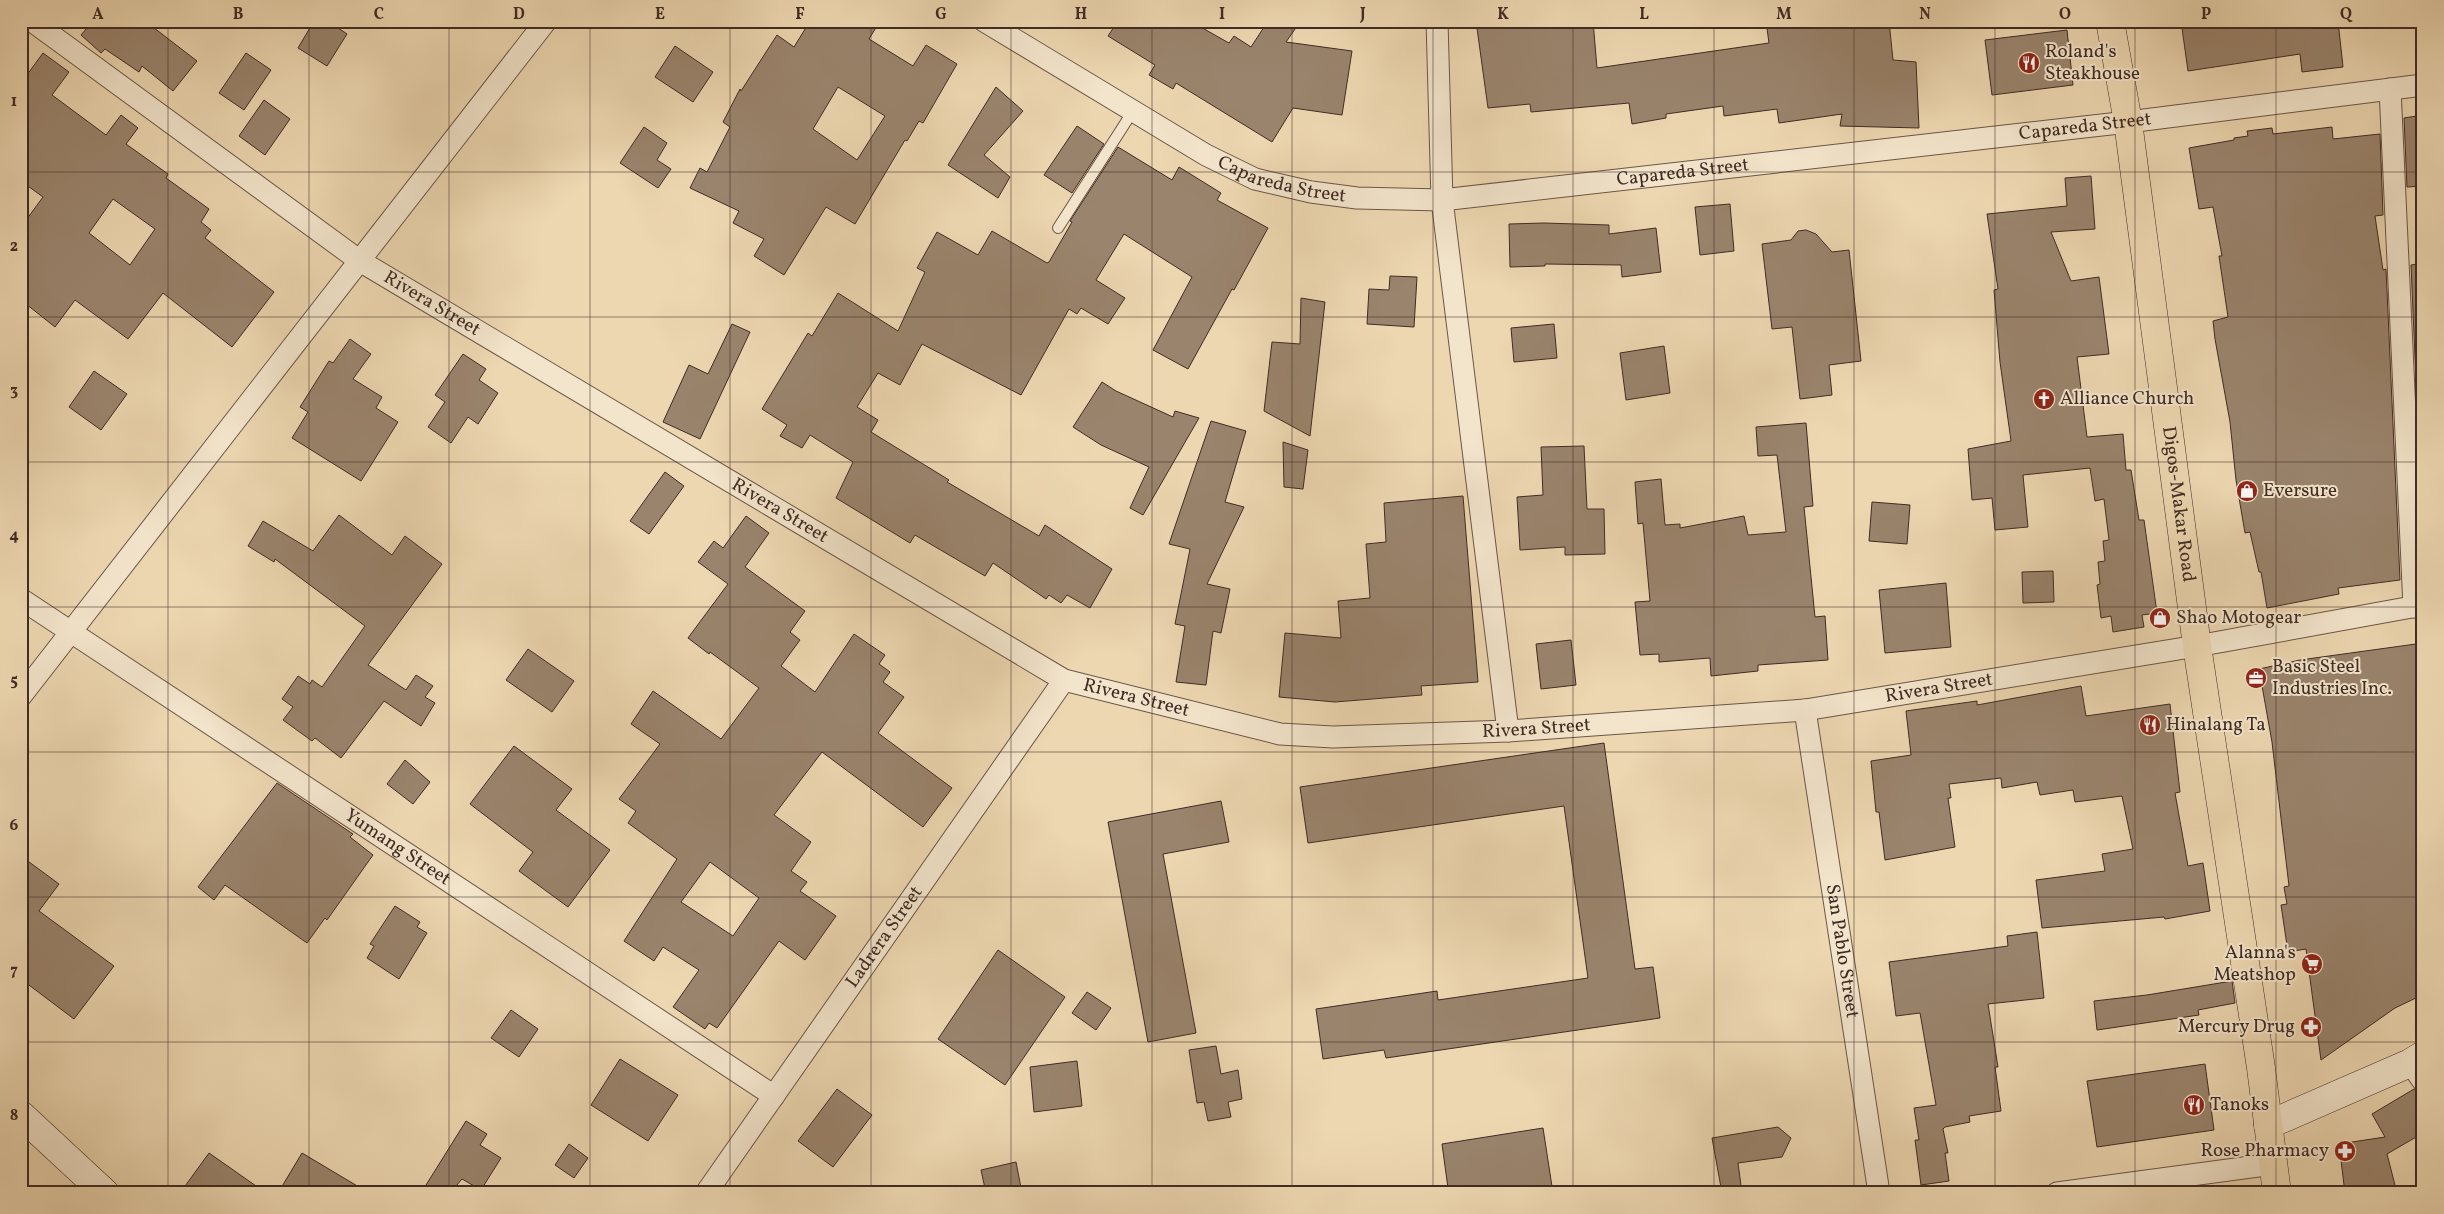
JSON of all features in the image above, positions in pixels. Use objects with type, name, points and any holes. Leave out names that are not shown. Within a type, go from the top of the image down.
[{"type":"main road","name":"Digos-Makar Road","points":[[2110,21],[2128,122],[2197,646],[2277,1193]]},
{"type":"street","name":"Rivera Street","points":[[32,21],[360,261],[1064,680],[1280,734],[1332,737],[1508,731],[1805,710],[2197,646],[2419,606]]},
{"type":"street","points":[[21,696],[546,21]]},
{"type":"street","name":"Capareda Street","points":[[984,21],[1206,155],[1255,179],[1311,192],[1357,198],[1442,200],[2128,122],[2423,85]]},
{"type":"street","points":[[1437,21],[1442,200],[1508,731]]},
{"type":"street","points":[[2390,88],[2419,606]]},
{"type":"street","name":"Yumang Street","points":[[21,599],[774,1096]]},
{"type":"street","name":"Ladrera Street","points":[[706,1193],[1064,680]]},
{"type":"street","name":"San Pablo Street","points":[[1805,710],[1879,1193]]},
{"type":"street","points":[[2268,1125],[2419,1066]]},
{"type":"street","points":[[21,1115],[105,1193]]},
{"type":"street","points":[[2058,1193],[2272,1164]]},
{"type":"lane","points":[[1058,228],[1133,111]]},
{"type":"building","points":[[93,21],[145,21],[197,61],[173,91],[142,66],[139,72],[105,49],[101,53],[81,35]]},
{"type":"building","points":[[314,21],[328,21],[347,34],[327,66],[298,48]]},
{"type":"building","points":[[810,21],[880,21],[869,39],[913,66],[926,45],[957,64],[923,123],[919,121],[907,141],[905,140],[855,224],[826,207],[784,275],[754,256],[764,239],[733,223],[739,211],[690,188],[700,168],[707,172],[730,127],[723,122],[740,89],[741,91],[777,35],[794,47]],"holes":[[[838,87],[885,116],[857,160],[813,129]]]},
{"type":"building","points":[[1118,21],[1190,21],[1229,43],[1234,36],[1251,47],[1266,24],[1300,22],[1286,42],[1352,51],[1342,115],[1293,108],[1272,142],[1176,83],[1173,89],[1149,75],[1155,65],[1108,36]]},
{"type":"building","points":[[1476,21],[1593,21],[1597,68],[1769,43],[1766,21],[1889,21],[1893,60],[1916,62],[1919,128],[1840,126],[1842,114],[1779,123],[1777,109],[1724,116],[1723,106],[1666,114],[1666,118],[1632,124],[1629,103],[1531,112],[1530,104],[1488,108]]},
{"type":"building","points":[[2181,21],[2338,21],[2343,67],[2302,72],[2300,54],[2188,71]]},
{"type":"building","name":"Roland's Steakhouse","points":[[2067,30],[2073,85],[1992,95],[1985,40]]},
{"type":"building","points":[[675,46],[713,72],[693,102],[655,77]]},
{"type":"building","points":[[43,53],[69,72],[52,95],[106,135],[121,115],[138,128],[126,144],[168,174],[166,178],[209,209],[201,222],[211,230],[205,238],[274,292],[232,347],[163,293],[128,339],[75,300],[55,327],[21,300],[21,227],[43,197],[21,181],[21,83]],"holes":[[[113,199],[155,229],[130,265],[89,233]]]},
{"type":"building","points":[[246,53],[271,70],[244,110],[219,93]]},
{"type":"building","points":[[996,87],[1023,111],[984,155],[1010,177],[998,198],[948,165]]},
{"type":"building","points":[[264,100],[290,119],[265,155],[239,136]]},
{"type":"building","points":[[2423,115],[2423,186],[2407,187],[2404,118]]},
{"type":"building","points":[[1077,126],[1104,144],[1072,193],[1044,175]]},
{"type":"building","points":[[644,127],[667,143],[657,160],[671,169],[658,188],[620,163]]},
{"type":"building","points":[[2332,127],[2333,139],[2380,134],[2383,215],[2375,216],[2383,270],[2386,269],[2400,580],[2338,588],[2339,594],[2267,608],[2261,572],[2259,572],[2250,532],[2245,533],[2236,480],[2230,422],[2215,339],[2213,321],[2228,317],[2219,256],[2222,256],[2213,207],[2199,209],[2189,148],[2248,136],[2247,131],[2272,128],[2273,134]]},
{"type":"building","points":[[1118,147],[1172,180],[1179,167],[1221,193],[1217,200],[1268,228],[1188,369],[1153,350],[1192,277],[1124,234],[1096,280],[1125,298],[1108,324],[1081,308],[1077,314],[1069,309],[1021,395],[922,344],[900,385],[878,373],[857,407],[878,420],[871,432],[949,480],[947,482],[1039,536],[1045,525],[1112,569],[1090,608],[1067,595],[1061,603],[1049,595],[1046,599],[993,563],[985,576],[915,535],[910,543],[836,498],[853,462],[810,435],[802,448],[780,436],[787,425],[762,409],[808,333],[812,336],[838,293],[898,331],[925,272],[917,268],[937,232],[978,255],[992,231],[1047,263],[1049,262],[1072,222],[1070,221]]},
{"type":"building","points":[[2091,176],[2095,229],[2051,232],[2071,281],[2099,277],[2109,354],[2077,357],[2087,437],[2123,434],[2126,470],[2131,470],[2139,520],[2144,520],[2157,613],[2142,615],[2144,627],[2113,632],[2111,616],[2101,618],[2097,585],[2100,584],[2098,562],[2105,561],[2103,541],[2109,540],[2104,499],[2095,501],[2090,468],[2023,475],[2028,527],[1995,530],[1992,498],[1972,500],[1968,449],[2011,441],[2000,362],[1994,290],[1998,289],[1987,214],[2067,206],[2065,178]]},
{"type":"building","points":[[1730,204],[1734,251],[1700,255],[1695,207]]},
{"type":"building","points":[[1509,224],[1609,225],[1609,234],[1656,228],[1661,272],[1622,277],[1621,265],[1545,264],[1545,266],[1510,267]]},
{"type":"building","points":[[1806,230],[1816,234],[1832,252],[1849,250],[1861,361],[1829,365],[1832,395],[1800,399],[1792,327],[1772,329],[1762,244],[1791,240],[1798,231]]},
{"type":"building","points":[[2423,263],[2423,427],[2418,427],[2411,265]]},
{"type":"building","points":[[1390,276],[1417,277],[1414,327],[1367,324],[1369,289],[1389,290]]},
{"type":"building","points":[[1301,298],[1325,302],[1310,436],[1264,411],[1272,342],[1300,344]]},
{"type":"building","points":[[732,324],[750,332],[700,439],[663,422],[689,365],[708,374]]},
{"type":"building","points":[[1554,324],[1557,358],[1514,362],[1511,328]]},
{"type":"building","points":[[350,339],[371,354],[353,379],[382,397],[376,408],[398,422],[361,481],[292,438],[308,412],[300,407],[329,361],[333,363]]},
{"type":"building","points":[[1664,346],[1670,393],[1626,400],[1620,353]]},
{"type":"building","points":[[463,354],[486,369],[479,380],[498,393],[478,424],[468,417],[451,443],[428,427],[445,402],[435,395]]},
{"type":"building","points":[[94,371],[127,394],[101,430],[69,407]]},
{"type":"building","points":[[1102,382],[1116,391],[1173,417],[1175,411],[1199,418],[1143,515],[1130,508],[1149,467],[1101,445],[1073,427]]},
{"type":"building","points":[[1211,421],[1246,431],[1225,502],[1244,507],[1207,584],[1230,589],[1221,633],[1213,631],[1206,685],[1176,682],[1185,626],[1175,624],[1190,549],[1169,544]]},
{"type":"building","points":[[1806,423],[1813,506],[1804,507],[1815,617],[1825,616],[1828,660],[1758,665],[1758,671],[1711,676],[1710,658],[1659,662],[1659,654],[1640,655],[1635,602],[1650,601],[1643,523],[1638,524],[1635,482],[1661,479],[1665,525],[1680,524],[1680,528],[1744,516],[1748,535],[1786,532],[1777,455],[1758,456],[1756,427]]},
{"type":"building","points":[[1283,442],[1308,450],[1303,489],[1284,487]]},
{"type":"building","points":[[1584,446],[1587,509],[1604,509],[1605,554],[1565,555],[1565,547],[1520,550],[1517,497],[1543,495],[1541,447]]},
{"type":"building","points":[[665,472],[684,486],[649,534],[630,521]]},
{"type":"building","points":[[1463,496],[1478,682],[1421,686],[1422,695],[1335,702],[1279,697],[1285,633],[1341,638],[1338,601],[1370,598],[1366,544],[1386,542],[1384,503]]},
{"type":"building","points":[[1872,502],[1910,505],[1907,544],[1869,541]]},
{"type":"building","points":[[339,515],[392,555],[405,536],[442,564],[368,665],[406,690],[416,675],[433,686],[425,697],[435,703],[421,726],[384,701],[341,758],[315,738],[312,741],[283,720],[293,707],[282,699],[298,676],[310,684],[312,680],[322,687],[365,626],[275,559],[274,562],[248,546],[263,521],[313,551]]},
{"type":"building","points":[[746,516],[769,533],[745,567],[805,611],[790,632],[800,640],[781,666],[815,692],[854,634],[885,655],[879,664],[890,672],[883,682],[904,697],[878,733],[952,788],[923,827],[822,752],[774,815],[811,842],[791,871],[807,882],[800,891],[836,916],[805,960],[779,941],[717,1028],[709,1023],[705,1029],[673,1007],[699,970],[663,947],[654,961],[624,941],[677,859],[628,823],[636,811],[619,799],[660,744],[631,724],[653,691],[721,739],[759,688],[688,638],[728,584],[698,562],[714,541],[723,548]],"holes":[[[710,862],[759,898],[733,936],[681,902]]]},
{"type":"building","points":[[2053,571],[2054,602],[2023,603],[2022,572]]},
{"type":"building","points":[[1946,583],[1951,647],[1885,653],[1879,590]]},
{"type":"building","points":[[1571,640],[1576,685],[1541,689],[1536,644]]},
{"type":"building","points":[[2423,643],[2423,701],[2416,702],[2423,769],[2423,864],[2419,865],[2423,883],[2423,991],[2418,994],[2418,997],[2395,1008],[2321,1060],[2306,949],[2288,952],[2281,905],[2287,904],[2284,887],[2289,886],[2272,742],[2259,669],[2300,660]]},
{"type":"building","points":[[528,649],[574,681],[552,712],[506,680]]},
{"type":"building","points":[[2081,686],[2086,716],[2170,704],[2180,792],[2175,793],[2188,866],[2203,863],[2210,911],[2165,919],[2164,917],[2042,928],[2036,880],[2105,871],[2102,854],[2133,849],[2122,796],[2075,802],[2073,790],[2040,795],[2037,782],[2002,788],[2001,778],[1949,784],[1951,798],[1948,798],[1955,847],[1885,860],[1879,812],[1876,812],[1871,761],[1911,755],[1906,711],[1977,701],[1977,705]]},
{"type":"building","points":[[1604,743],[1635,969],[1653,967],[1660,1018],[1386,1058],[1384,1050],[1323,1059],[1316,1009],[1437,991],[1438,1000],[1588,978],[1564,806],[1308,843],[1300,787]]},
{"type":"building","points":[[514,746],[572,789],[556,810],[610,850],[568,907],[519,871],[533,852],[470,804]]},
{"type":"building","points":[[405,760],[430,782],[413,804],[387,784]]},
{"type":"building","points":[[277,783],[353,834],[350,837],[373,855],[327,920],[325,918],[307,943],[225,885],[214,900],[198,887]]},
{"type":"building","points":[[1221,801],[1229,842],[1163,854],[1196,1033],[1148,1042],[1108,822]]},
{"type":"building","points":[[21,856],[59,884],[39,911],[114,966],[74,1019],[21,979]]},
{"type":"building","points":[[395,906],[420,922],[417,927],[427,933],[399,979],[367,958],[374,946],[370,944]]},
{"type":"building","points":[[2037,932],[2044,998],[1988,1004],[1998,1067],[1995,1067],[2001,1111],[1969,1116],[1970,1122],[1945,1127],[1943,1129],[1948,1153],[1945,1153],[1949,1181],[1921,1185],[1915,1140],[1919,1140],[1914,1108],[1936,1105],[1920,1013],[1896,1016],[1889,962],[2008,946],[2007,936]]},
{"type":"building","points":[[998,950],[1065,997],[1005,1085],[938,1039]]},
{"type":"building","points":[[2232,981],[2235,1003],[2198,1010],[2199,1015],[2097,1030],[2094,1001],[2147,995]]},
{"type":"building","points":[[1087,992],[1111,1008],[1096,1030],[1072,1013]]},
{"type":"building","points":[[511,1010],[538,1029],[519,1057],[491,1038]]},
{"type":"building","points":[[1216,1046],[1221,1074],[1238,1070],[1242,1099],[1228,1102],[1231,1117],[1208,1121],[1204,1102],[1197,1103],[1189,1050]]},
{"type":"building","points":[[620,1059],[678,1095],[648,1141],[591,1105]]},
{"type":"building","points":[[1077,1061],[1082,1106],[1034,1112],[1030,1067]]},
{"type":"building","points":[[2205,1064],[2214,1130],[2097,1147],[2087,1081]]},
{"type":"building","points":[[837,1089],[872,1115],[833,1167],[798,1141]]},
{"type":"building","points":[[2414,1089],[2423,1093],[2423,1133],[2387,1154],[2397,1193],[2345,1193],[2339,1144],[2385,1137],[2372,1114]]},
{"type":"building","points":[[466,1121],[487,1134],[480,1145],[501,1158],[481,1190],[462,1179],[450,1193],[421,1193]]},
{"type":"building","points":[[1778,1127],[1791,1138],[1782,1157],[1738,1163],[1742,1193],[1722,1193],[1712,1138]]},
{"type":"building","points":[[1543,1128],[1553,1193],[1461,1193],[1460,1186],[1448,1188],[1442,1144]]},
{"type":"building","points":[[569,1144],[588,1158],[574,1178],[555,1165]]},
{"type":"building","points":[[209,1153],[266,1193],[180,1193]]},
{"type":"building","points":[[302,1153],[369,1193],[278,1193]]},
{"type":"building","points":[[1016,1162],[1022,1193],[986,1193],[981,1170]]},
{"type":"place","name":"Roland's Steakhouse","points":[[2029,63]]},
{"type":"place","name":"Alliance Church","points":[[2044,399]]},
{"type":"place","name":"Eversure","points":[[2247,491]]},
{"type":"place","name":"Shao Motogear","points":[[2160,618]]},
{"type":"place","name":"Basic Steel Industries Inc.","points":[[2256,678]]},
{"type":"place","name":"Hinalang Ta","points":[[2150,725]]},
{"type":"place","name":"Alanna's Meatshop","points":[[2312,964]]},
{"type":"place","name":"Mercury Drug","points":[[2311,1027]]},
{"type":"place","name":"Tanoks","points":[[2194,1105]]},
{"type":"place","name":"Rose Pharmacy","points":[[2345,1151]]}]
